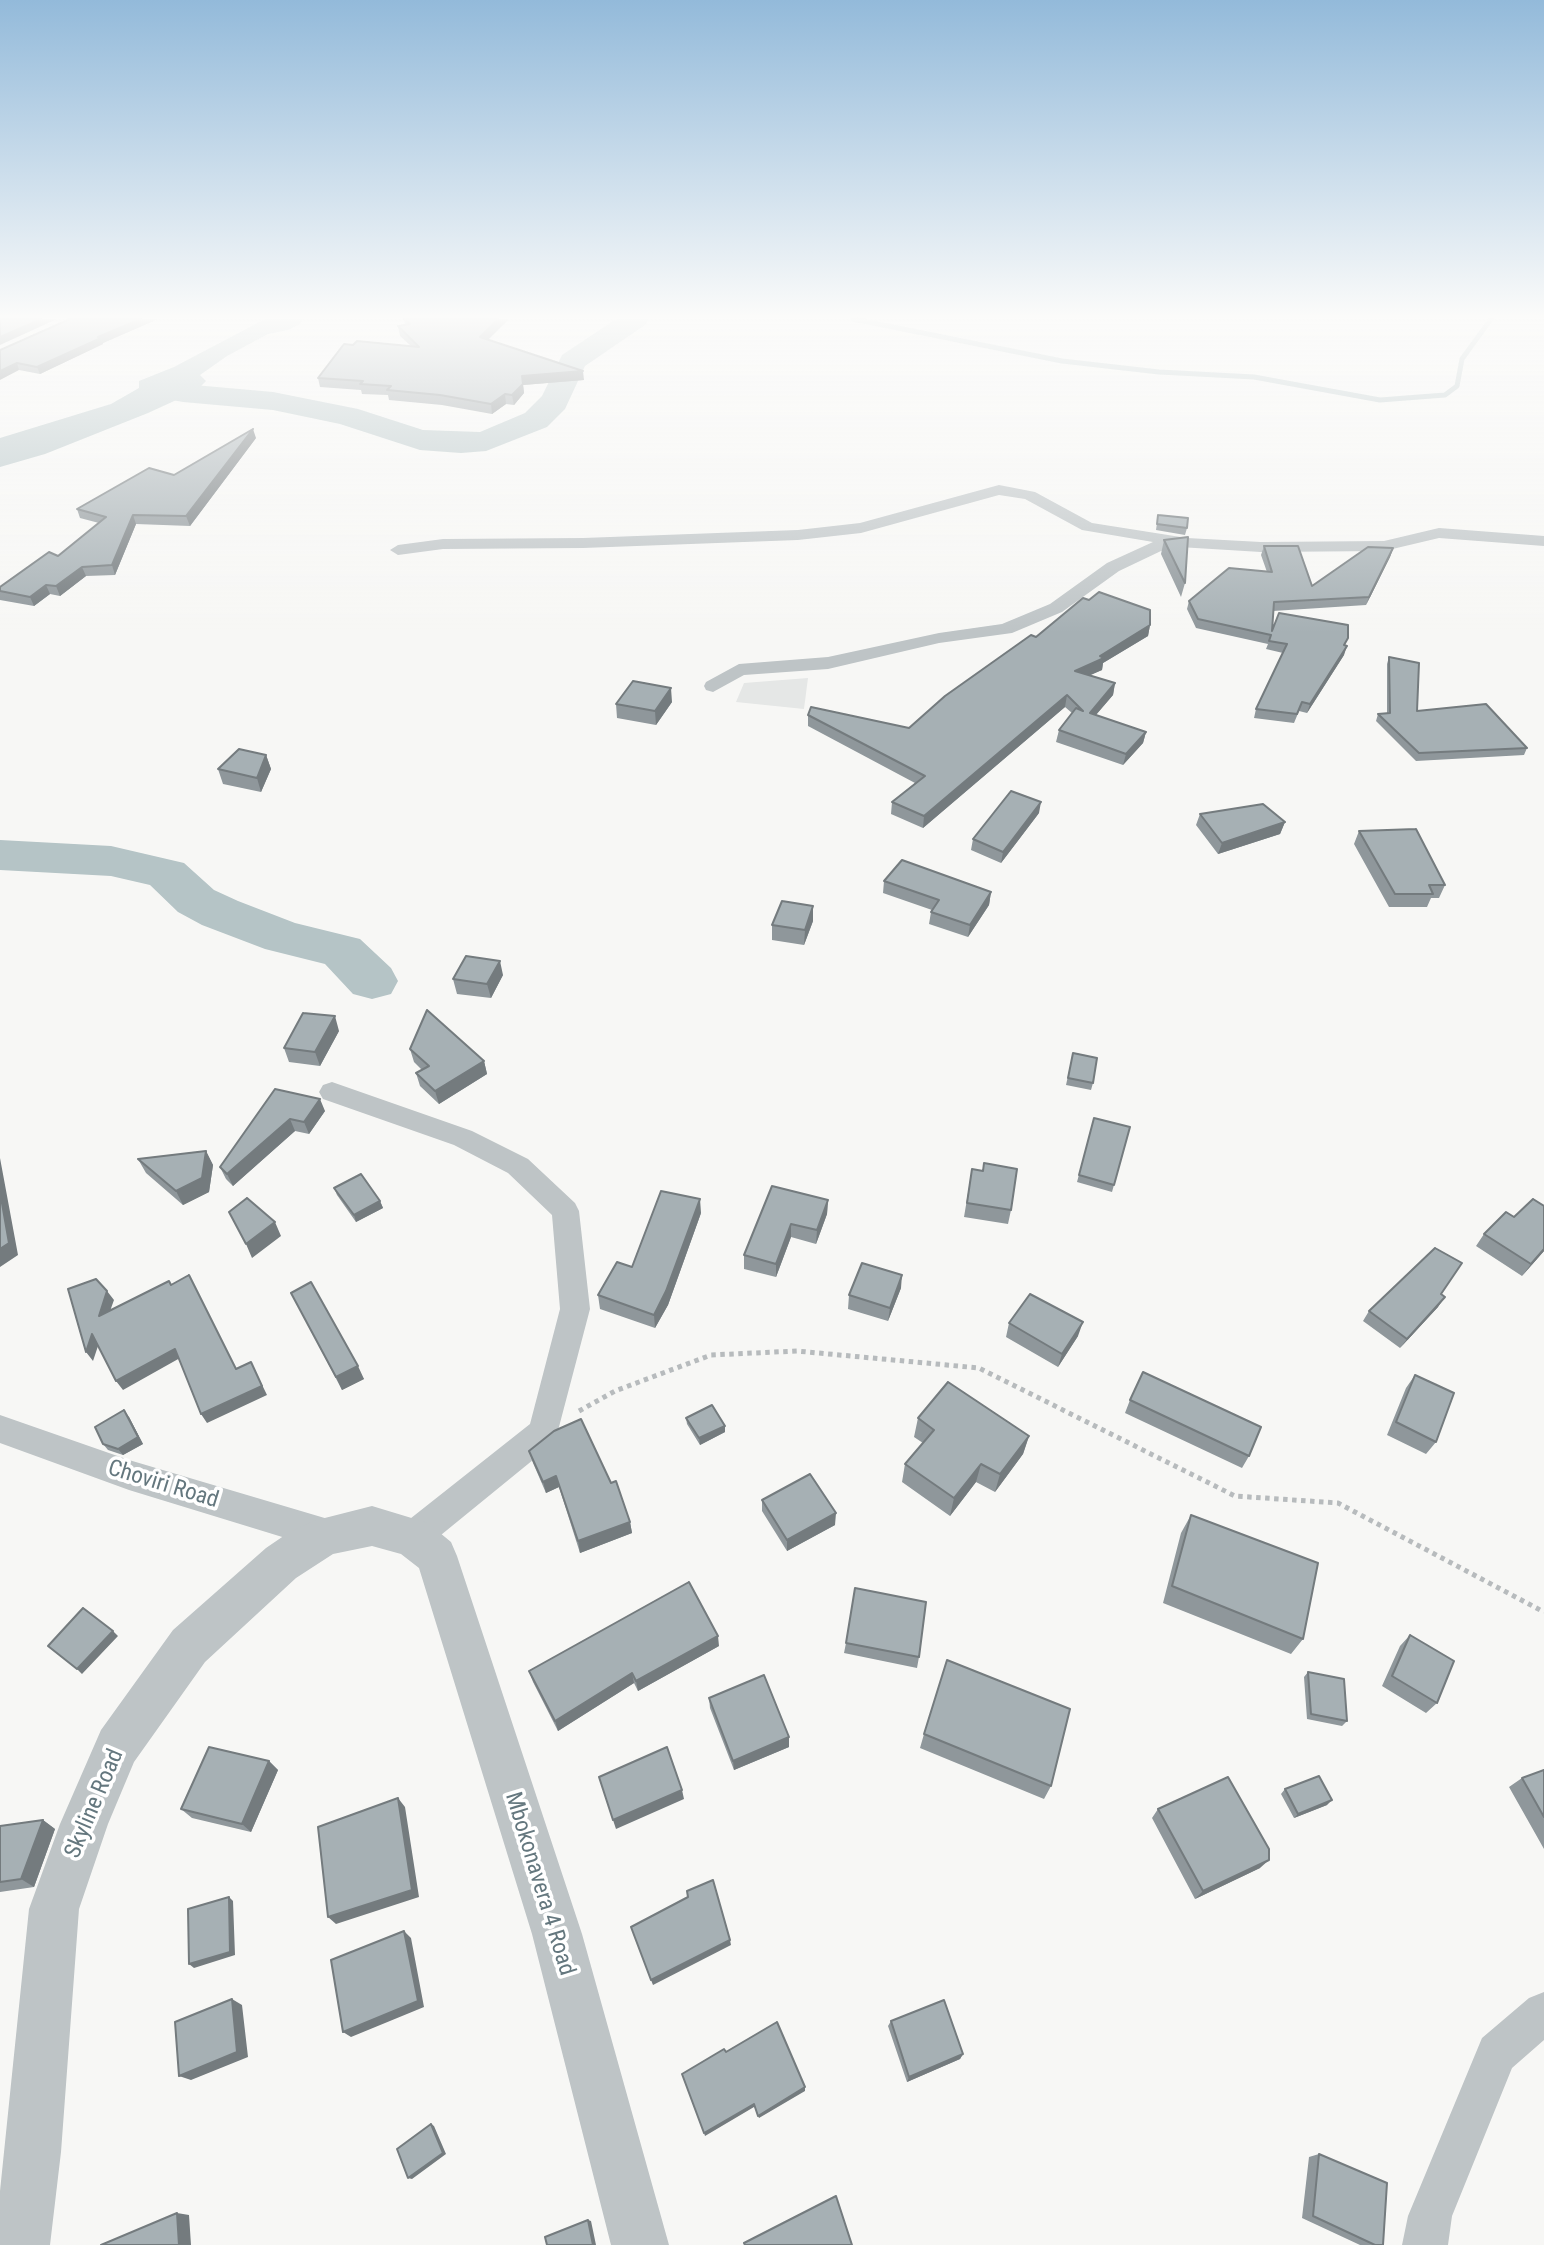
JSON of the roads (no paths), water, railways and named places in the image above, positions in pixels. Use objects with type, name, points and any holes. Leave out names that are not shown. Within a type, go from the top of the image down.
[{"type":"street","points":[[398,550],[443,544],[583,543],[799,535],[860,528],[999,490],[1029,495],[1088,527],[1187,543],[1261,547],[1384,546],[1439,533],[1544,541]]},
{"type":"street","points":[[713,686],[739,670],[828,663],[939,638],[1006,629],[1056,608],[1113,567],[1139,554],[1158,546],[1187,543]]},
{"type":"street","points":[[332,1092],[463,1138],[518,1166],[565,1211],[575,1309],[544,1432],[413,1536]]},
{"type":"street","name":"Choviri Road","points":[[0,1429],[129,1475],[327,1535]]},
{"type":"street","name":"Skyline Road","points":[[21,2245],[33,2151],[54,1909],[84,1824],[117,1746],[189,1646],[281,1563],[303,1547],[327,1535],[372,1526],[413,1536]]},
{"type":"street","name":"Mbokonavera 4 Road","points":[[413,1536],[436,1556],[557,1934],[640,2245]]},
{"type":"street","points":[[1424,2245],[1430,2216],[1497,2053],[1544,2013]]},
{"type":"waterway","points":[[371,424],[420,440],[461,443],[486,441],[527,424]]},
{"type":"waterway","points":[[0,855],[111,861],[167,874],[196,901],[220,913],[283,937],[342,951],[372,981]]}]
